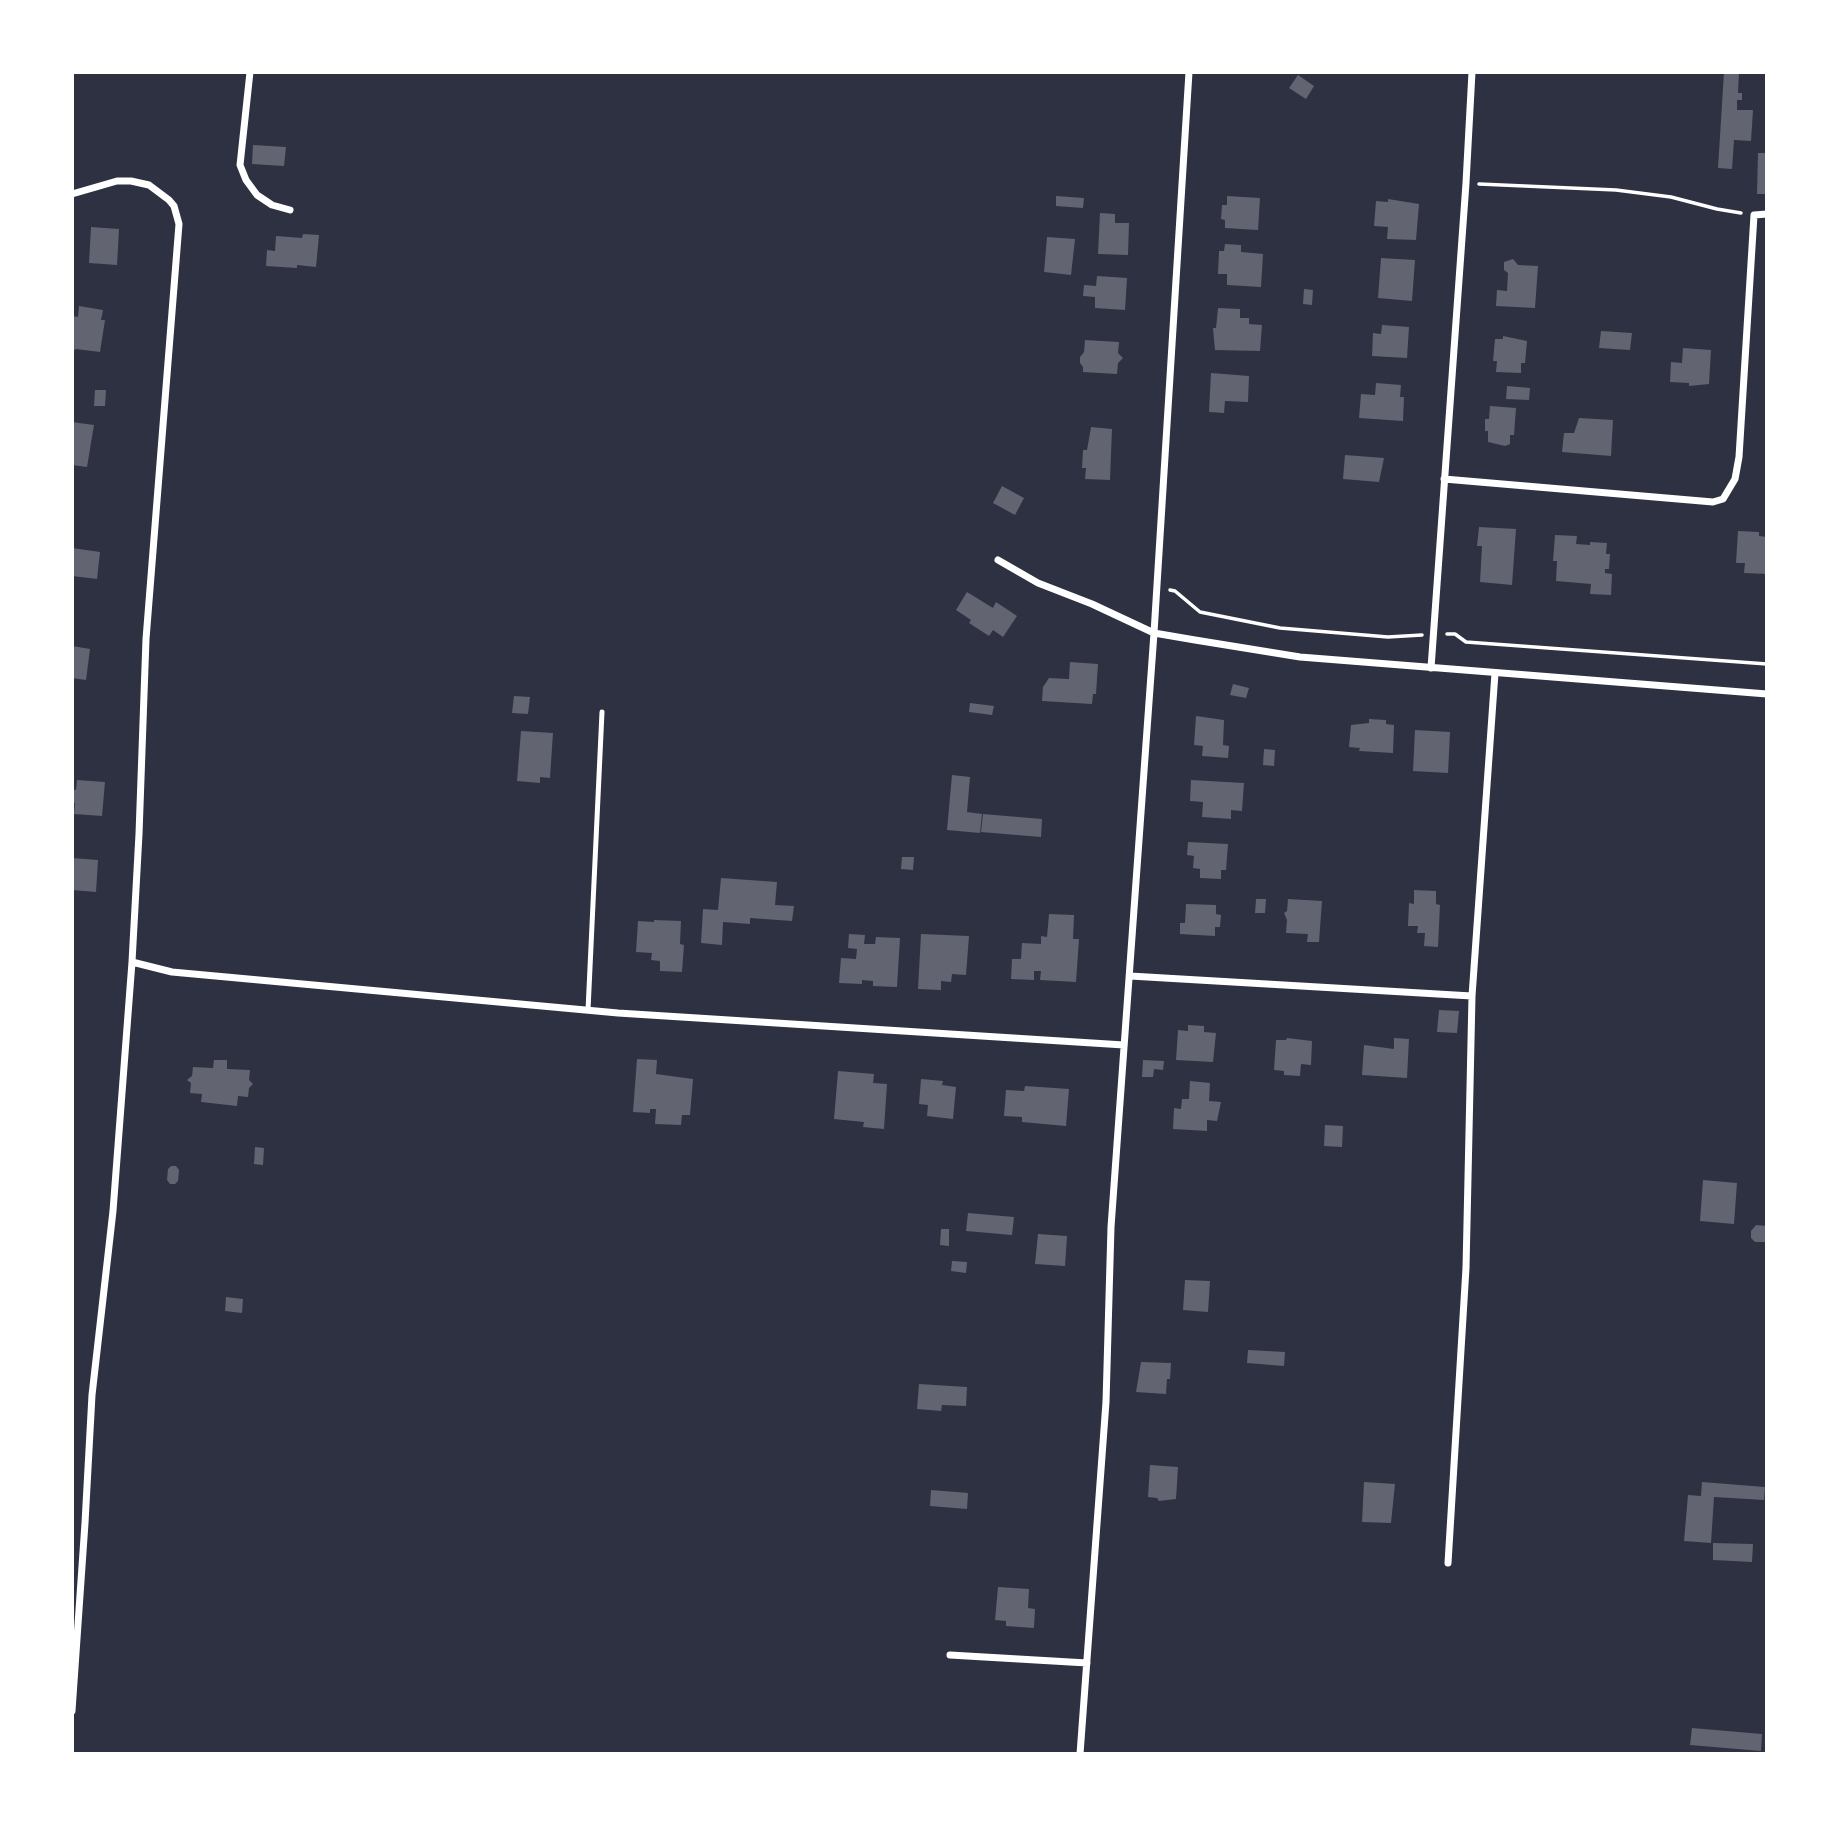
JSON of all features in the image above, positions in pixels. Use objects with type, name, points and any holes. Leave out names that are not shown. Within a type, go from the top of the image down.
[{"type":"street","points":[[250,72],[240,165],[246,180],[257,195],[272,205],[290,210]]},
{"type":"street","points":[[1080,1754],[1106,1402],[1111,1227],[1157,589],[1189,72]]},
{"type":"street","points":[[1430,668],[1472,72]]},
{"type":"street","points":[[72,194],[117,181],[149,185],[174,206],[179,224],[146,639],[132,962],[113,1211],[92,1395],[72,1711]]},
{"type":"street","points":[[1444,479],[1713,502],[1723,499],[1735,479],[1739,457],[1754,215],[1767,214]]},
{"type":"street","points":[[998,560],[1038,583],[1154,633],[1293,657],[1767,694]]},
{"type":"street","points":[[1448,1563],[1466,1268],[1472,996],[1494,673]]},
{"type":"street","points":[[132,962],[172,972],[588,1010],[1124,1045]]},
{"type":"street","points":[[1130,976],[1472,996]]},
{"type":"street","points":[[950,1654],[1087,1663]]},
{"type":"lane","points":[[588,1010],[601,712]]},
{"type":"path","points":[[1466,183],[1615,191],[1671,197],[1754,215]]},
{"type":"path","points":[[1157,589],[1175,591],[1200,612],[1280,628],[1388,637],[1455,634],[1466,642],[1767,664]]},
{"type":"building","points":[[1724,72],[1739,72],[1738,93],[1742,93],[1742,100],[1737,100],[1737,110],[1753,110],[1751,141],[1734,140],[1732,169],[1718,168]]},
{"type":"building","points":[[1298,75],[1314,86],[1306,99],[1289,88]]},
{"type":"building","points":[[253,145],[286,147],[284,166],[252,164]]},
{"type":"building","points":[[1758,153],[1767,153],[1767,194],[1757,194]]},
{"type":"building","points":[[1056,196],[1084,198],[1083,208],[1056,206]]},
{"type":"building","points":[[1227,196],[1260,198],[1258,230],[1225,228],[1225,220],[1221,219],[1222,205],[1227,205]]},
{"type":"building","points":[[1388,199],[1419,204],[1416,240],[1387,239],[1388,227],[1374,226],[1376,201],[1388,202]]},
{"type":"building","points":[[1100,213],[1115,214],[1115,223],[1129,223],[1128,255],[1098,254]]},
{"type":"building","points":[[91,227],[119,229],[117,265],[89,263]]},
{"type":"building","points":[[303,234],[319,235],[316,267],[266,266],[267,250],[275,251],[276,236],[302,238]]},
{"type":"building","points":[[1047,237],[1075,239],[1071,275],[1044,272]]},
{"type":"building","points":[[1225,244],[1241,245],[1241,252],[1263,254],[1261,287],[1227,285],[1227,274],[1218,274],[1219,251],[1224,251]]},
{"type":"building","points":[[1381,258],[1415,260],[1412,301],[1378,298]]},
{"type":"building","points":[[1513,259],[1518,265],[1538,266],[1535,308],[1496,306],[1497,290],[1507,291],[1508,273],[1504,270],[1504,262]]},
{"type":"building","points":[[1097,276],[1127,278],[1125,310],[1095,308],[1095,297],[1083,296],[1084,285],[1096,286]]},
{"type":"building","points":[[1304,289],[1313,290],[1312,305],[1303,304]]},
{"type":"building","points":[[79,306],[103,310],[101,320],[105,320],[100,352],[76,349],[72,351],[72,316],[78,317]]},
{"type":"building","points":[[1218,308],[1240,309],[1240,318],[1249,318],[1249,324],[1262,325],[1260,351],[1215,350],[1213,328],[1216,328]]},
{"type":"building","points":[[1382,325],[1409,327],[1407,358],[1372,356],[1373,333],[1381,334]]},
{"type":"building","points":[[1601,331],[1632,333],[1630,350],[1599,348]]},
{"type":"building","points":[[1503,336],[1527,341],[1521,373],[1496,372],[1497,361],[1493,361],[1495,339],[1503,339]]},
{"type":"building","points":[[1085,340],[1119,342],[1118,353],[1123,358],[1118,363],[1117,374],[1083,372],[1080,357],[1084,352]]},
{"type":"building","points":[[1683,348],[1711,350],[1709,384],[1689,386],[1689,383],[1670,382],[1671,362],[1682,363]]},
{"type":"building","points":[[1211,373],[1249,376],[1248,402],[1225,401],[1224,413],[1209,412]]},
{"type":"building","points":[[1376,383],[1401,385],[1400,397],[1404,397],[1403,421],[1359,418],[1361,394],[1375,395]]},
{"type":"building","points":[[1507,386],[1530,388],[1529,400],[1506,399]]},
{"type":"building","points":[[95,390],[106,390],[105,406],[94,406]]},
{"type":"building","points":[[1490,406],[1516,408],[1514,435],[1510,435],[1510,444],[1505,446],[1488,442],[1485,419],[1489,419]]},
{"type":"building","points":[[1579,418],[1613,420],[1611,456],[1562,452],[1564,433],[1574,433]]},
{"type":"building","points":[[72,422],[94,425],[87,467],[72,465]]},
{"type":"building","points":[[1091,427],[1112,429],[1110,480],[1085,479],[1086,468],[1082,468],[1083,450],[1087,450]]},
{"type":"building","points":[[1345,455],[1384,458],[1379,482],[1343,479]]},
{"type":"building","points":[[1002,486],[1024,498],[1015,515],[993,503]]},
{"type":"building","points":[[1479,527],[1516,529],[1512,585],[1480,582],[1482,546],[1477,546]]},
{"type":"building","points":[[1738,531],[1759,532],[1759,536],[1767,537],[1767,574],[1744,573],[1745,563],[1736,563]]},
{"type":"building","points":[[1555,535],[1577,536],[1576,544],[1607,543],[1606,554],[1610,554],[1609,569],[1605,569],[1605,573],[1612,574],[1611,595],[1590,594],[1591,584],[1556,581],[1557,561],[1553,561]]},
{"type":"building","points":[[72,548],[100,552],[97,579],[72,576]]},
{"type":"building","points":[[967,592],[993,608],[996,602],[1017,616],[1003,637],[993,630],[989,636],[969,623],[971,620],[956,610]]},
{"type":"building","points":[[72,646],[90,649],[86,680],[72,678]]},
{"type":"building","points":[[1070,662],[1098,664],[1096,694],[1093,694],[1092,704],[1042,701],[1043,687],[1049,678],[1069,679]]},
{"type":"building","points":[[1233,684],[1249,688],[1246,698],[1230,695]]},
{"type":"building","points":[[514,696],[530,697],[528,714],[512,713]]},
{"type":"building","points":[[970,703],[994,706],[992,715],[969,712]]},
{"type":"building","points":[[1196,716],[1224,720],[1223,745],[1229,746],[1228,758],[1202,756],[1203,746],[1194,745]]},
{"type":"building","points":[[1369,719],[1386,720],[1386,724],[1394,725],[1393,753],[1359,751],[1360,748],[1349,747],[1351,725],[1369,723]]},
{"type":"building","points":[[1415,730],[1450,732],[1448,773],[1413,771]]},
{"type":"building","points":[[521,731],[553,733],[550,778],[540,777],[540,783],[517,781]]},
{"type":"building","points":[[1264,749],[1275,750],[1274,766],[1263,765]]},
{"type":"building","points":[[952,775],[970,777],[967,812],[982,814],[980,833],[947,830]]},
{"type":"building","points":[[77,780],[105,782],[102,816],[74,814],[72,789],[76,790]]},
{"type":"building","points":[[1191,780],[1244,783],[1242,811],[1231,810],[1231,819],[1202,817],[1203,802],[1190,801]]},
{"type":"building","points":[[983,814],[1042,819],[1041,837],[981,832]]},
{"type":"building","points":[[1188,842],[1228,844],[1226,870],[1221,870],[1221,879],[1200,878],[1200,869],[1193,868],[1194,856],[1187,855]]},
{"type":"building","points":[[902,857],[914,857],[913,870],[901,869]]},
{"type":"building","points":[[72,858],[98,860],[96,892],[72,890]]},
{"type":"building","points":[[721,878],[777,882],[775,905],[794,906],[792,921],[750,918],[750,924],[723,922],[722,945],[701,943],[703,909],[718,910]]},
{"type":"building","points":[[1414,890],[1436,891],[1436,904],[1440,905],[1438,947],[1424,946],[1425,933],[1417,933],[1418,926],[1408,926],[1409,903],[1414,904]]},
{"type":"building","points":[[1256,899],[1266,899],[1265,913],[1255,913]]},
{"type":"building","points":[[1288,899],[1322,901],[1319,942],[1307,942],[1308,934],[1286,933],[1287,920],[1284,913],[1287,911]]},
{"type":"building","points":[[1186,904],[1216,905],[1216,914],[1221,915],[1220,927],[1215,927],[1215,936],[1180,934],[1180,923],[1185,923]]},
{"type":"building","points":[[1049,914],[1074,915],[1073,939],[1079,939],[1076,982],[1040,980],[1041,971],[1034,971],[1034,980],[1011,979],[1012,959],[1021,959],[1022,943],[1041,944],[1041,936],[1047,937]]},
{"type":"building","points":[[638,921],[681,921],[680,944],[684,945],[682,972],[660,971],[660,961],[651,960],[652,953],[636,952]]},
{"type":"building","points":[[849,934],[865,935],[864,944],[875,944],[876,937],[900,938],[897,987],[873,986],[873,981],[862,980],[862,984],[839,983],[841,958],[856,959],[857,949],[848,948]]},
{"type":"building","points":[[921,934],[969,936],[966,975],[952,974],[951,982],[941,981],[941,990],[918,989]]},
{"type":"building","points":[[1439,1010],[1459,1011],[1457,1033],[1437,1032]]},
{"type":"building","points":[[1188,1025],[1204,1026],[1204,1032],[1216,1033],[1213,1062],[1176,1060],[1178,1030],[1188,1031]]},
{"type":"building","points":[[1287,1038],[1312,1041],[1311,1065],[1301,1064],[1300,1076],[1284,1075],[1284,1071],[1274,1070],[1276,1040]]},
{"type":"building","points":[[1394,1038],[1409,1039],[1407,1078],[1362,1075],[1364,1045],[1394,1049]]},
{"type":"building","points":[[637,1059],[657,1060],[656,1074],[693,1079],[690,1115],[682,1115],[681,1125],[655,1124],[656,1109],[650,1109],[650,1113],[633,1112]]},
{"type":"building","points":[[214,1060],[227,1060],[227,1069],[250,1070],[249,1080],[253,1084],[249,1088],[248,1097],[238,1096],[237,1106],[201,1102],[202,1094],[190,1093],[191,1083],[187,1080],[192,1076],[193,1067],[213,1068]]},
{"type":"building","points":[[1143,1060],[1164,1061],[1163,1070],[1154,1069],[1153,1077],[1142,1077]]},
{"type":"building","points":[[838,1071],[874,1074],[873,1083],[887,1084],[884,1129],[863,1127],[864,1122],[834,1119]]},
{"type":"building","points":[[921,1079],[943,1081],[942,1085],[956,1087],[953,1119],[927,1116],[928,1105],[919,1104]]},
{"type":"building","points":[[1190,1081],[1210,1083],[1209,1101],[1221,1102],[1217,1121],[1207,1120],[1207,1131],[1173,1129],[1174,1108],[1181,1109],[1182,1099],[1189,1099]]},
{"type":"building","points":[[1025,1086],[1069,1089],[1066,1126],[1022,1122],[1022,1117],[1004,1116],[1006,1090],[1024,1091]]},
{"type":"building","points":[[1325,1125],[1343,1126],[1342,1147],[1324,1146]]},
{"type":"building","points":[[255,1147],[264,1148],[263,1165],[254,1164]]},
{"type":"building","points":[[171,1166],[176,1166],[179,1170],[175,1184],[170,1184],[167,1180]]},
{"type":"building","points":[[1703,1180],[1737,1183],[1734,1224],[1700,1221]]},
{"type":"building","points":[[968,1213],[1014,1217],[1012,1235],[966,1231]]},
{"type":"building","points":[[1756,1225],[1767,1226],[1767,1242],[1755,1242],[1751,1238],[1751,1231]]},
{"type":"building","points":[[941,1229],[949,1229],[949,1246],[940,1245]]},
{"type":"building","points":[[1038,1234],[1067,1236],[1065,1266],[1035,1264]]},
{"type":"building","points":[[952,1261],[967,1262],[966,1273],[951,1271]]},
{"type":"building","points":[[1185,1280],[1210,1281],[1208,1312],[1183,1310]]},
{"type":"building","points":[[226,1297],[243,1299],[242,1313],[225,1311]]},
{"type":"building","points":[[1248,1350],[1285,1352],[1284,1366],[1247,1363]]},
{"type":"building","points":[[1141,1362],[1171,1363],[1166,1394],[1136,1392]]},
{"type":"building","points":[[919,1384],[967,1387],[966,1406],[942,1405],[941,1411],[917,1409]]},
{"type":"building","points":[[1150,1465],[1178,1467],[1176,1499],[1159,1501],[1157,1498],[1148,1497]]},
{"type":"building","points":[[1364,1482],[1395,1484],[1391,1523],[1362,1522]]},
{"type":"building","points":[[1702,1482],[1765,1487],[1764,1500],[1714,1497],[1711,1543],[1684,1541],[1688,1495],[1701,1496]]},
{"type":"building","points":[[931,1490],[968,1493],[967,1509],[930,1506]]},
{"type":"building","points":[[1713,1543],[1753,1544],[1752,1562],[1713,1560]]},
{"type":"building","points":[[998,1587],[1029,1589],[1028,1608],[1035,1609],[1034,1628],[1006,1626],[1006,1621],[995,1620]]},
{"type":"building","points":[[1692,1728],[1762,1734],[1761,1751],[1690,1745]]}]
